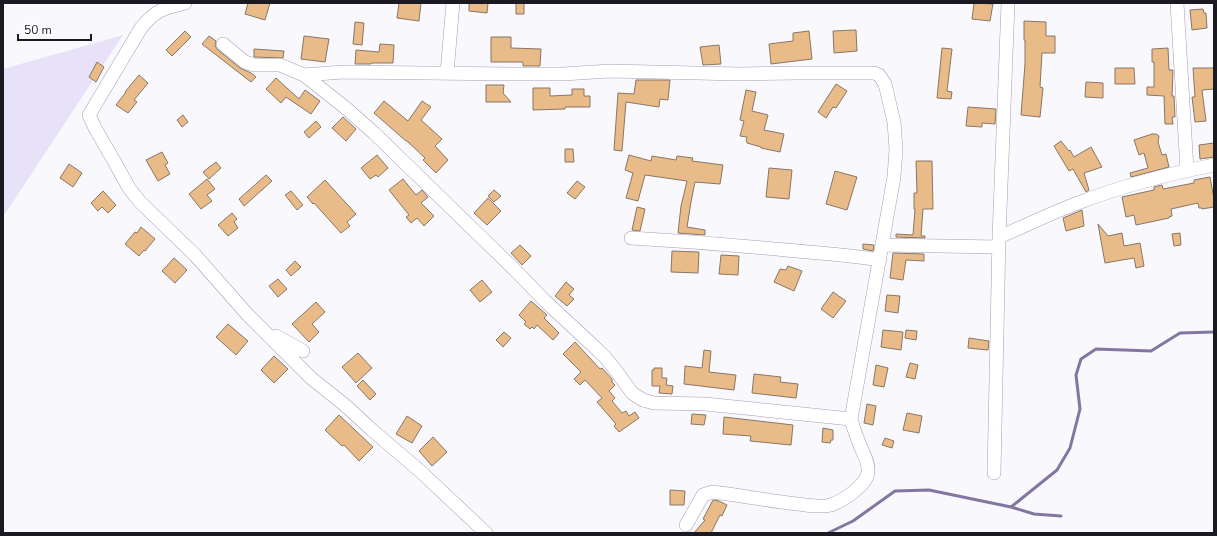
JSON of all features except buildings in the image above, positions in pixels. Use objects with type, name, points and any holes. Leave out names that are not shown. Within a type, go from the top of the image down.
[{"type":"street","points":[[185,3],[164,8],[147,21],[141,28],[89,115],[129,188],[140,202],[195,254],[260,328],[311,378],[346,406],[420,471],[486,533]]},
{"type":"street","points":[[447,73],[453,3]]},
{"type":"street","points":[[994,473],[998,242],[1008,3]]},
{"type":"street","points":[[1177,3],[1187,170]]},
{"type":"street","points":[[223,44],[245,62],[254,65],[280,65],[304,75],[347,109],[374,133],[600,353],[617,372],[632,393],[643,400],[654,402],[705,404],[851,419]]},
{"type":"street","points":[[304,75],[343,72],[540,74],[610,71],[879,75],[883,80],[887,92],[894,122],[896,149],[894,177],[883,245],[851,419],[868,464],[868,475],[860,486],[832,505],[817,506],[719,493],[707,493],[703,495],[686,525]]},
{"type":"street","points":[[883,245],[998,242],[1076,203],[1098,195],[1121,187],[1187,170],[1214,165]]},
{"type":"street","points":[[632,238],[856,256],[880,260]]},
{"type":"street","points":[[260,328],[303,351]]},
{"type":"shaded area","points":[[123,35],[3,217],[3,69]]},
{"type":"waterway","points":[[1011,507],[1057,470],[1070,448],[1080,409],[1076,375],[1081,359],[1096,349],[1151,351],[1180,333],[1214,332]]},
{"type":"waterway","points":[[828,533],[853,521],[895,491],[929,490],[1011,507],[1034,514],[1061,516]]}]
